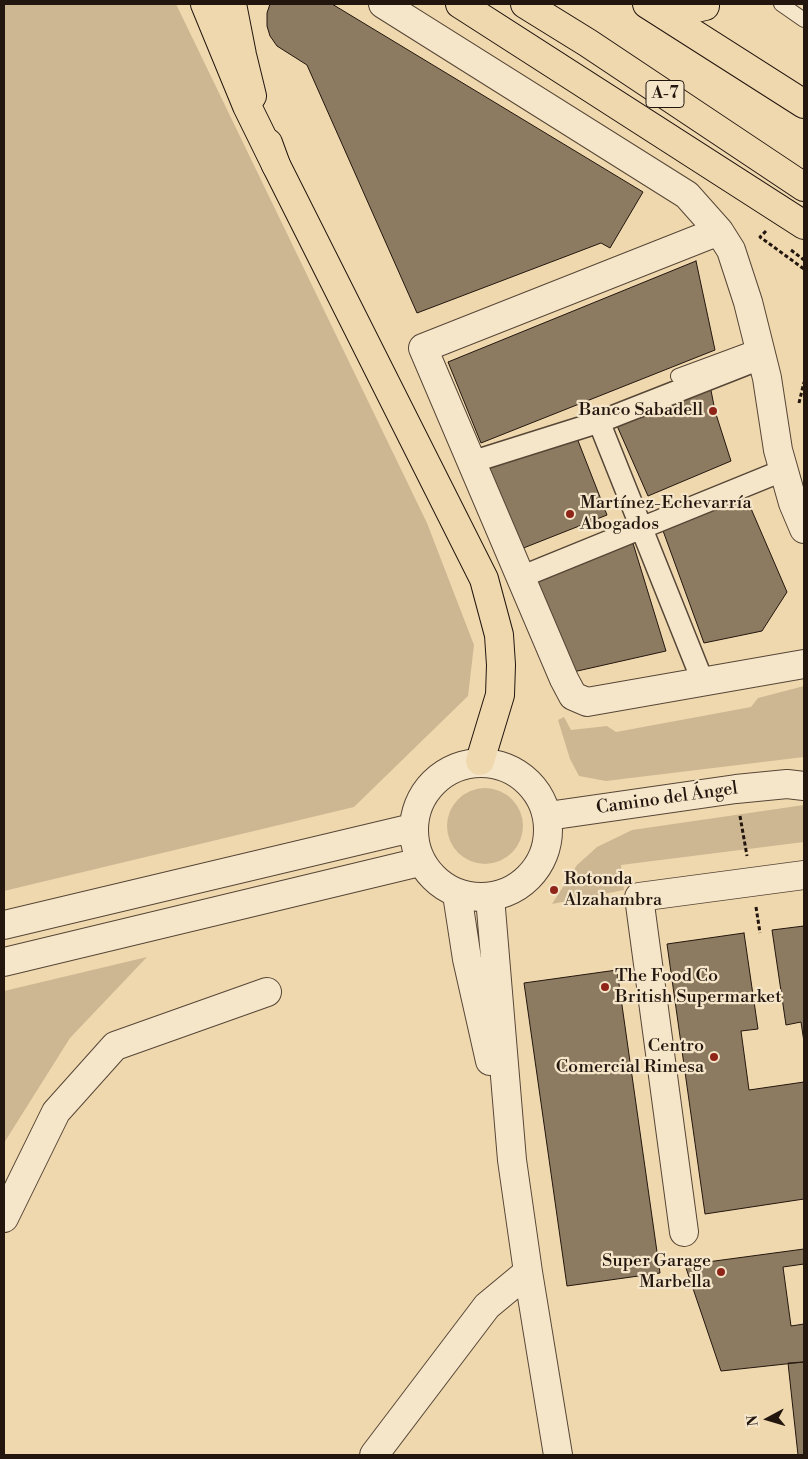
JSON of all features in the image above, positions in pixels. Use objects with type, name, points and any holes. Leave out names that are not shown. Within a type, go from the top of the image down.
[{"type":"main road","points":[[205,4],[247,106],[484,579],[499,635],[501,675],[500,695],[480,761]]},
{"type":"main road","points":[[232,4],[250,92],[276,165]]},
{"type":"main road","points":[[460,4],[804,225]]},
{"type":"main road","name":"A-7","points":[[525,4],[588,43],[804,187]]},
{"type":"main road","points":[[656,10],[707,5]]},
{"type":"main road","points":[[656,10],[804,104]]},
{"type":"street","points":[[382,4],[687,195],[719,231],[731,250],[748,302],[767,378],[778,450],[792,503],[804,529]]},
{"type":"street","points":[[719,231],[423,348],[564,679],[573,696],[587,702],[804,664]]},
{"type":"street","points":[[472,462],[599,422],[760,352]]},
{"type":"street","points":[[599,422],[703,682]]},
{"type":"street","points":[[521,577],[784,470]]},
{"type":"street","points":[[480,761],[498,764],[516,771],[530,783],[541,798],[548,816],[548,838],[542,859],[511,890],[490,897],[457,894],[442,886],[420,862],[414,845],[412,828],[418,802],[455,766],[480,761]]},
{"type":"street","name":"Camino del Ángel","points":[[548,816],[736,789],[799,782]]},
{"type":"street","points":[[4,925],[412,828]]},
{"type":"street","points":[[4,962],[420,862]]},
{"type":"street","points":[[684,1232],[639,897],[804,875]]},
{"type":"street","points":[[457,894],[467,959],[512,1160]]},
{"type":"street","points":[[490,897],[512,1160],[558,1455]]},
{"type":"street","points":[[4,1218],[56,1112],[115,1046],[267,992]]},
{"type":"street","points":[[374,1455],[487,1306],[528,1272]]},
{"type":"lane","points":[[781,4],[804,20]]},
{"type":"lane","points":[[678,376],[760,352]]},
{"type":"path","points":[[773,236],[765,231],[760,237],[804,269]]},
{"type":"path","points":[[788,248],[804,260]]},
{"type":"shaded area","points":[[4,4],[176,4],[427,523],[474,645],[468,696],[354,807],[4,891]]},
{"type":"shaded area","points":[[804,686],[804,757],[606,781],[579,776],[570,759],[558,720],[564,717],[571,730],[607,726],[616,732],[751,707],[758,698]]},
{"type":"shaded area","points":[[485,788],[500,791],[512,799],[520,811],[523,826],[520,841],[512,853],[500,861],[485,864],[470,861],[458,853],[450,841],[447,826],[450,811],[458,799],[470,791]]},
{"type":"shaded area","points":[[804,805],[804,842],[621,865],[624,890],[552,904],[577,865],[597,847],[632,830]]},
{"type":"shaded area","points":[[147,957],[70,1038],[4,1143],[4,991]]},
{"type":"building","points":[[270,4],[332,4],[643,192],[610,248],[601,243],[417,313],[307,65],[277,46],[270,36],[267,26],[267,13]]},
{"type":"building","points":[[696,261],[715,350],[481,443],[448,362]]},
{"type":"building","points":[[709,380],[715,411],[731,461],[648,496],[614,419]]},
{"type":"building","points":[[575,433],[607,515],[521,549],[488,469]]},
{"type":"building","points":[[746,497],[787,592],[762,631],[704,643],[662,528]]},
{"type":"building","points":[[632,540],[666,651],[573,672],[536,579]]},
{"type":"building","points":[[804,926],[804,1042],[801,1022],[786,1025],[772,930]]},
{"type":"building","name":"Centro Comercial Rimesa","points":[[744,933],[758,1029],[741,1031],[749,1090],[804,1082],[804,1199],[705,1214],[667,944]]},
{"type":"building","points":[[617,970],[660,1273],[567,1286],[524,983]]},
{"type":"building","points":[[804,1249],[804,1362],[721,1371],[685,1265]]},
{"type":"building","points":[[804,1264],[804,1324],[791,1326],[783,1267]]},
{"type":"building","points":[[804,1362],[804,1455],[798,1455],[788,1363]]},
{"type":"place","name":"Banco Sabadell","points":[[713,411]]},
{"type":"place","name":"Martínez-Echevarría Abogados","points":[[570,514]]},
{"type":"place","name":"Rotonda Alzahambra","points":[[554,890]]},
{"type":"place","name":"The Food Co British Supermarket","points":[[605,987]]},
{"type":"place","name":"Centro Comercial Rimesa","points":[[714,1057]]},
{"type":"place","name":"Super Garage Marbella","points":[[721,1272]]}]
